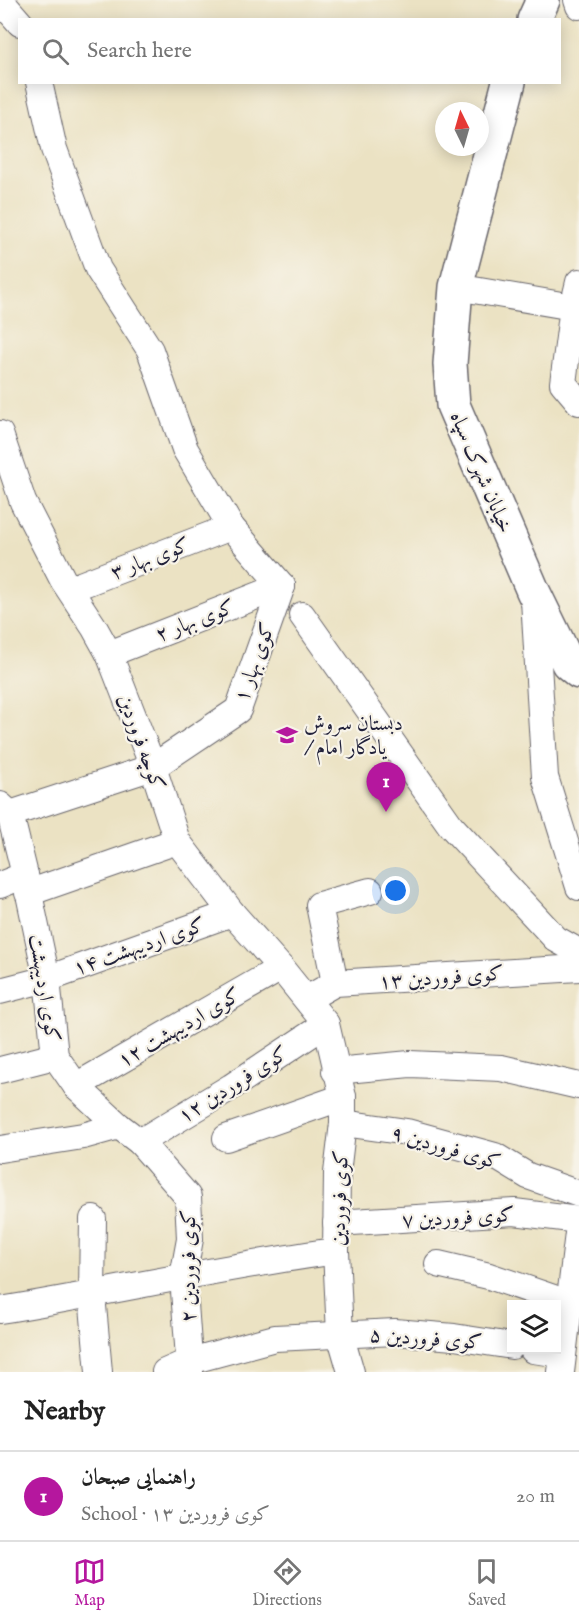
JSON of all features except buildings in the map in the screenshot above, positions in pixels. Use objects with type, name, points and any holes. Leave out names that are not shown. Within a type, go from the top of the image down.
[{"type":"main road","points":[[535,18],[543,0]]},
{"type":"main road","name":"خیابان شهرک سپاه","points":[[508,84],[456,287],[450,364],[453,405],[533,591],[568,663],[579,672]]},
{"type":"street","points":[[0,0],[18,21]]},
{"type":"street","points":[[577,0],[579,6]]},
{"type":"street","points":[[39,84],[54,149],[98,269],[150,350],[185,449],[231,527],[282,586]]},
{"type":"street","points":[[571,392],[579,282]]},
{"type":"street","points":[[456,287],[576,308]]},
{"type":"street","name":"کوچه فروردین","points":[[0,434],[23,502],[63,580],[109,654],[153,767],[177,841],[232,914],[281,968],[326,1024]]},
{"type":"street","name":"کوی بهار ۳","points":[[70,589],[231,527]]},
{"type":"street","name":"کوی بهار ۲","points":[[109,654],[282,586]]},
{"type":"street","name":"کوی بهار ۱","points":[[6,823],[153,767],[238,710],[282,586]]},
{"type":"street","points":[[533,591],[544,777],[579,887]]},
{"type":"street","points":[[302,615],[452,826],[556,939],[579,952]]},
{"type":"street","name":"کوی اردیبهشت","points":[[6,823],[27,884],[47,979],[55,1056],[76,1086],[140,1142],[188,1197]]},
{"type":"street","points":[[0,885],[27,884],[177,841]]},
{"type":"street","points":[[335,983],[319,905],[370,891]]},
{"type":"street","name":"کوی اردیبهشت ۱۴","points":[[0,991],[47,979],[232,914]]},
{"type":"street","name":"کوی اردیبهشت ۱۲","points":[[76,1086],[281,968]]},
{"type":"street","name":"کوی فروردین ۱۳","points":[[307,999],[335,983],[579,968]]},
{"type":"street","name":"کوی فروردین","points":[[326,1024],[342,1096],[337,1173],[336,1251],[340,1334],[351,1372]]},
{"type":"street","name":"کوی فروردین ۱۲","points":[[140,1142],[231,1087],[326,1024]]},
{"type":"street","points":[[0,1070],[55,1056]]},
{"type":"street","points":[[335,1071],[410,1064],[501,1068],[579,1086]]},
{"type":"street","points":[[226,1138],[342,1096]]},
{"type":"street","name":"کوی فروردین ۹","points":[[342,1123],[407,1132],[495,1156],[528,1176],[579,1194]]},
{"type":"street","points":[[0,1149],[83,1136],[119,1126]]},
{"type":"street","name":"کوی فروردین ۲","points":[[188,1197],[190,1239],[183,1277],[190,1366]]},
{"type":"street","name":"کوی فروردین ۷","points":[[336,1223],[514,1212],[579,1222]]},
{"type":"street","points":[[93,1219],[92,1295],[99,1372]]},
{"type":"street","points":[[542,1354],[561,1363],[577,1253],[579,1222]]},
{"type":"street","points":[[0,1310],[290,1257],[336,1251]]},
{"type":"street","points":[[438,1264],[489,1276],[568,1303]]},
{"type":"street","name":"کوی فروردین ۵","points":[[165,1372],[275,1338],[395,1332],[454,1337],[507,1345]]},
{"type":"place","name":"دبستان سروش / یادگار امام","points":[[287,735]]},
{"type":"place","name":"راهنمایی صبحان","points":[[386,812]]}]
